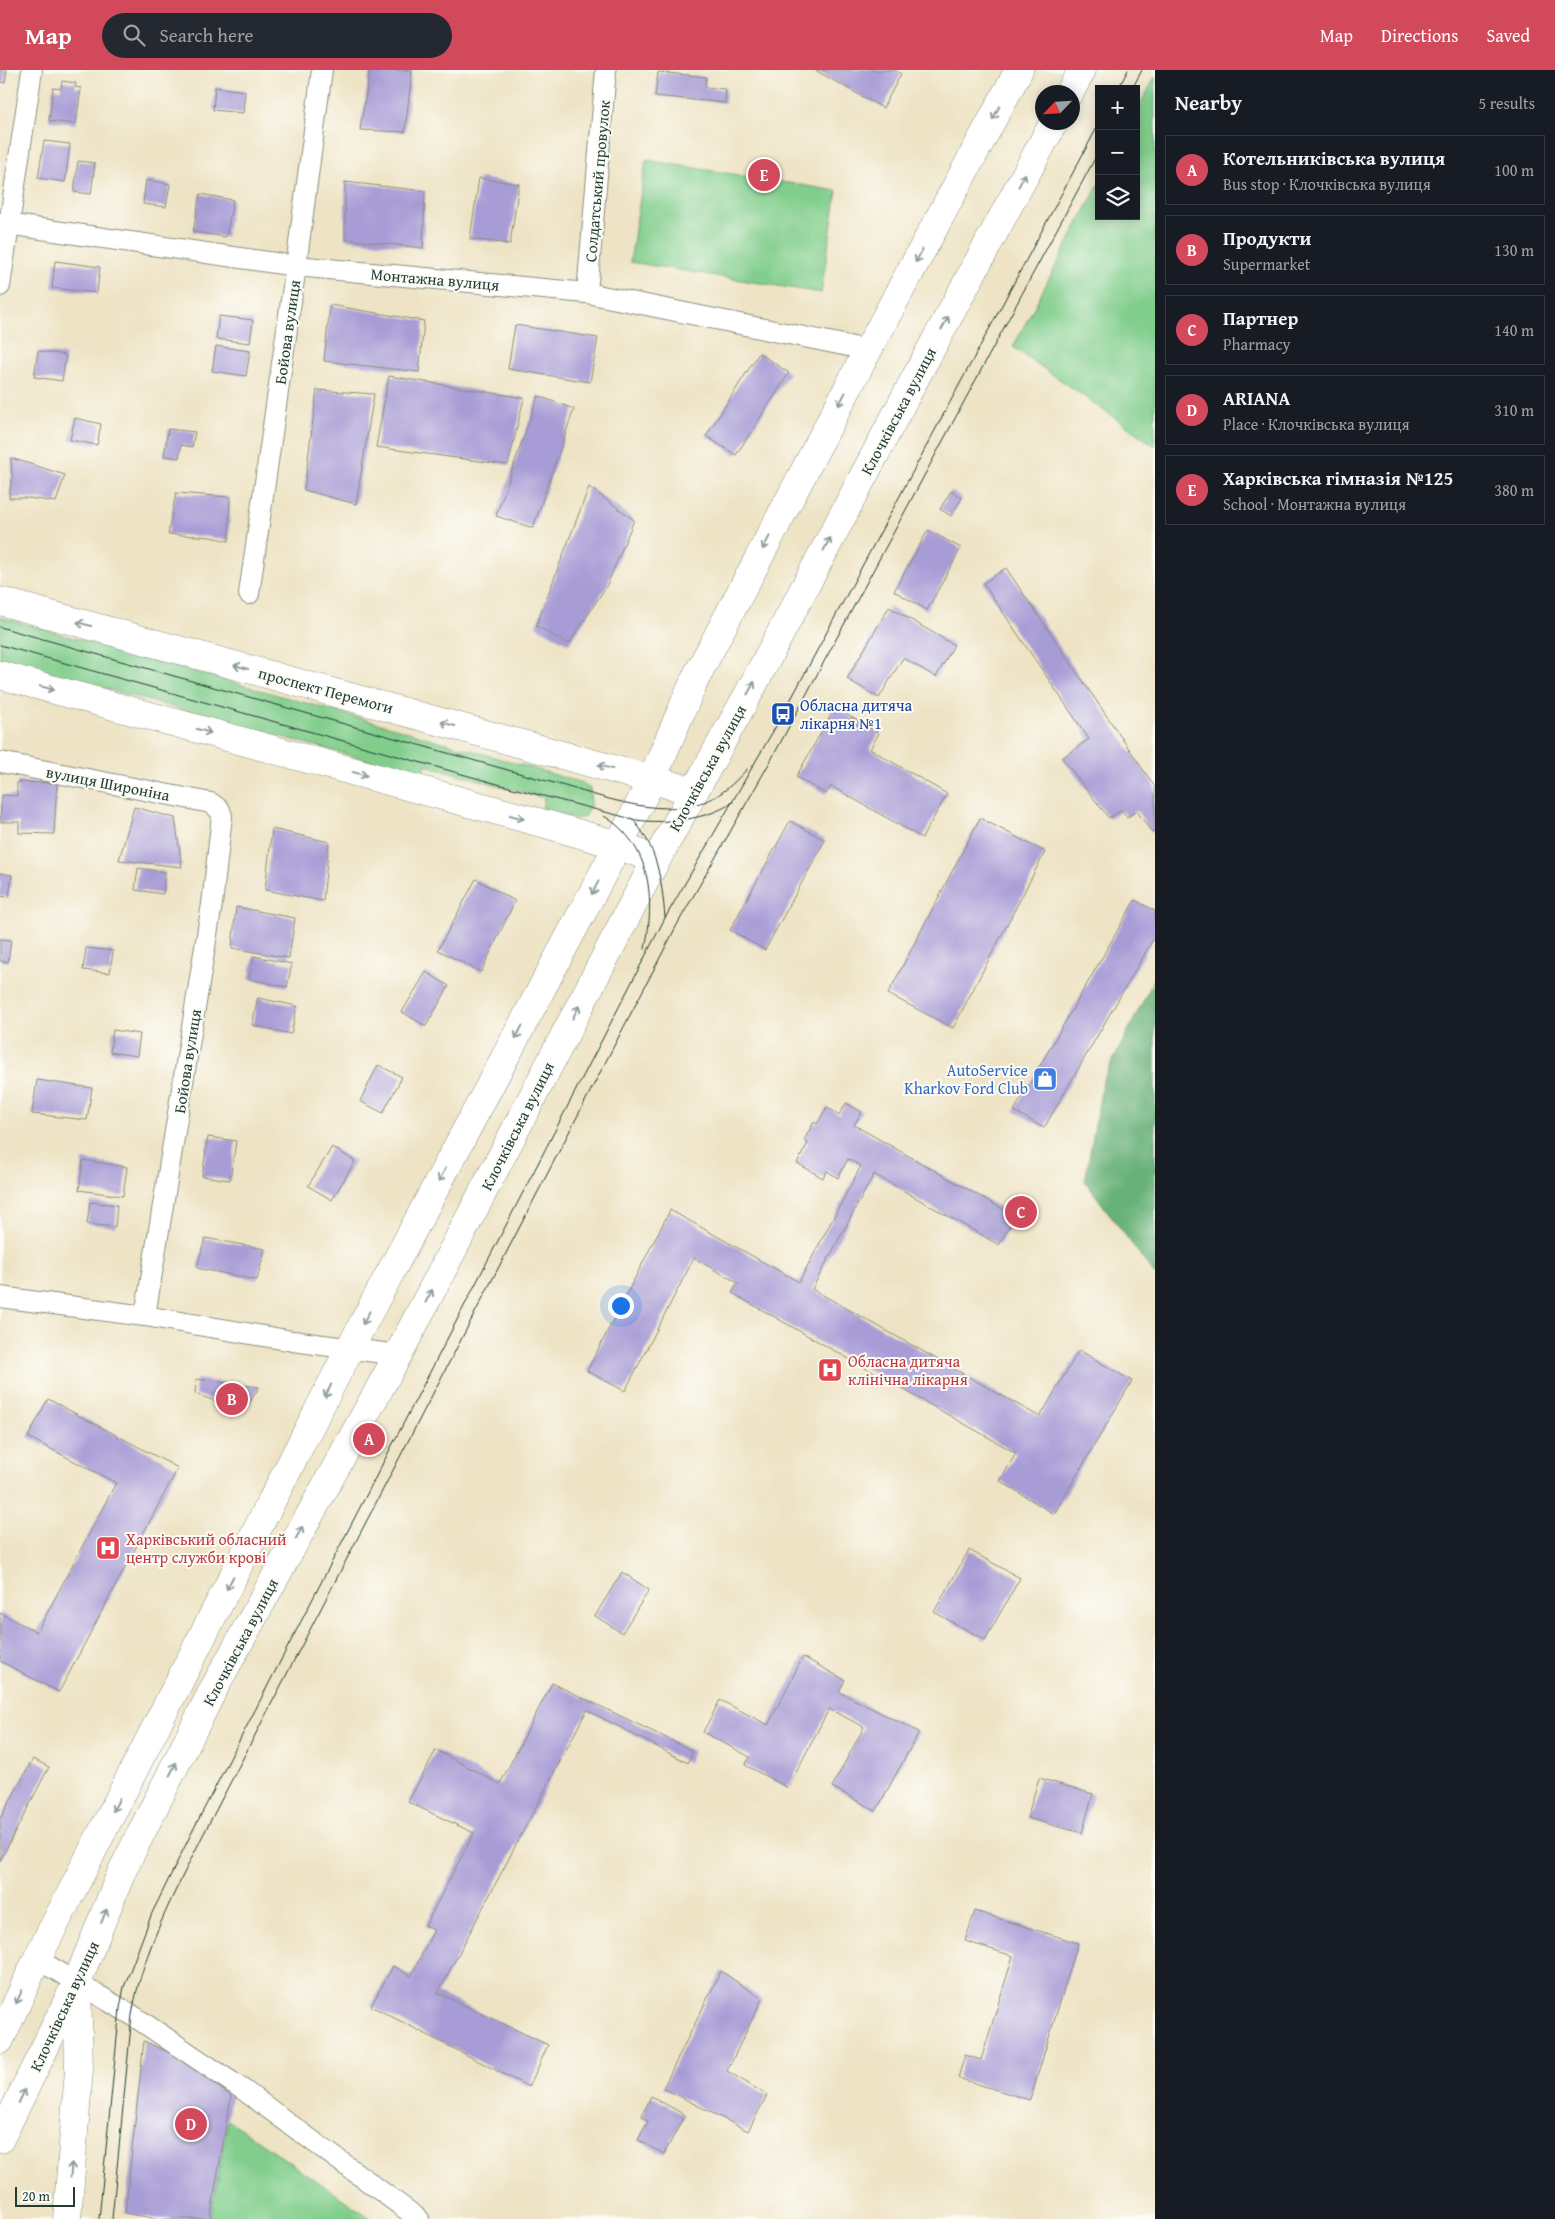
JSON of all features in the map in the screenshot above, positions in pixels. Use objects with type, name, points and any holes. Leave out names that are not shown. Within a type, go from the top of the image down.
[{"type":"main road","points":[[0,2040],[37,1959],[350,1348],[652,779],[696,677],[868,350],[1019,70]]},
{"type":"main road","points":[[1074,85],[1082,70]]},
{"type":"main road","name":"Клочківська вулиця","points":[[0,2139],[77,1982],[122,1871],[214,1688],[398,1354],[656,860],[755,680],[1050,130]]},
{"type":"main road","name":"проспект Перемоги","points":[[0,601],[693,791]]},
{"type":"main road","points":[[0,675],[618,845],[656,860]]},
{"type":"main road","points":[[67,2219],[79,2070],[77,1982]]},
{"type":"street","points":[[0,286],[5,224],[32,70]]},
{"type":"street","name":"Бойова вулиця","points":[[249,594],[322,70]]},
{"type":"street","name":"Солдатський провулок","points":[[587,292],[606,70]]},
{"type":"street","name":"Монтажна вулиця","points":[[5,224],[296,266],[587,292],[868,350]]},
{"type":"street","name":"вулиця Широніна","points":[[0,762],[216,806]]},
{"type":"street","name":"Бойова вулиця","points":[[145,1316],[212,904],[222,816],[216,806]]},
{"type":"street","points":[[0,1297],[145,1316],[293,1341],[398,1354]]},
{"type":"street","points":[[37,1959],[132,2015],[242,2089],[419,2219]]},
{"type":"green space","points":[[1155,77],[1155,446],[1013,347],[1095,192],[1095,220],[1140,220],[1140,105]]},
{"type":"green space","points":[[646,160],[837,191],[821,293],[630,262]]},
{"type":"green space","points":[[0,617],[583,783],[590,789],[591,804],[584,817],[575,819],[542,808],[544,798],[425,765],[422,775],[0,660]]},
{"type":"green space","points":[[1155,978],[1155,1275],[1085,1181],[1103,1080]]},
{"type":"green space","points":[[228,2120],[372,2219],[210,2219]]},
{"type":"building","points":[[0,70],[7,70],[5,83],[0,82]]},
{"type":"building","points":[[370,70],[412,70],[405,132],[360,130]]},
{"type":"building","points":[[815,70],[895,70],[901,74],[883,108]]},
{"type":"building","points":[[658,72],[706,77],[705,87],[726,89],[725,103],[655,96]]},
{"type":"building","points":[[62,81],[76,83],[75,87],[81,88],[76,124],[49,121],[53,88],[61,89]]},
{"type":"building","points":[[215,87],[245,91],[243,113],[213,110]]},
{"type":"building","points":[[44,141],[70,144],[65,182],[38,178]]},
{"type":"building","points":[[78,161],[95,163],[91,194],[74,192]]},
{"type":"building","points":[[479,178],[519,184],[510,244],[470,239]]},
{"type":"building","points":[[146,180],[170,184],[166,207],[143,204]]},
{"type":"building","points":[[345,182],[425,191],[423,248],[345,239]]},
{"type":"building","points":[[200,194],[233,200],[226,237],[193,232]]},
{"type":"building","points":[[55,261],[100,267],[97,293],[52,288]]},
{"type":"building","points":[[330,305],[424,321],[419,372],[324,361]]},
{"type":"building","points":[[219,316],[253,320],[250,343],[216,339]]},
{"type":"building","points":[[515,325],[598,338],[590,382],[508,369]]},
{"type":"building","points":[[216,346],[250,351],[246,376],[212,371]]},
{"type":"building","points":[[38,351],[66,355],[62,381],[34,377]]},
{"type":"building","points":[[759,353],[789,373],[736,455],[706,436]]},
{"type":"building","points":[[389,376],[524,398],[508,465],[376,447]]},
{"type":"building","points":[[317,390],[374,394],[356,504],[304,490]]},
{"type":"building","points":[[538,396],[574,409],[533,528],[496,516]]},
{"type":"building","points":[[75,418],[101,424],[97,445],[70,440]]},
{"type":"building","points":[[168,429],[195,432],[192,447],[181,445],[179,458],[164,456]]},
{"type":"building","points":[[11,458],[65,475],[56,502],[28,498],[9,498],[12,477]]},
{"type":"building","points":[[589,487],[634,520],[607,585],[569,644],[536,626]]},
{"type":"building","points":[[951,491],[962,498],[951,516],[940,509]]},
{"type":"building","points":[[176,493],[230,497],[229,541],[211,537],[168,534]]},
{"type":"building","points":[[928,530],[961,548],[927,610],[894,591]]},
{"type":"building","points":[[1006,568],[1155,787],[1155,831],[1152,833],[1137,811],[1127,817],[1122,810],[1109,818],[1062,758],[1089,739],[983,583]]},
{"type":"building","points":[[889,607],[954,645],[936,677],[903,658],[879,698],[847,679]]},
{"type":"building","points":[[835,708],[879,733],[870,749],[947,794],[922,838],[831,786],[826,794],[796,777]]},
{"type":"building","points":[[17,782],[57,783],[54,834],[19,833],[19,822],[0,822],[2,795],[17,796]]},
{"type":"building","points":[[134,807],[175,818],[182,867],[119,860]]},
{"type":"building","points":[[980,818],[1045,852],[953,1028],[888,994]]},
{"type":"building","points":[[790,821],[825,840],[765,950],[730,930]]},
{"type":"building","points":[[272,829],[329,842],[323,901],[265,890]]},
{"type":"building","points":[[138,868],[165,872],[163,894],[135,890]]},
{"type":"building","points":[[0,873],[12,875],[9,897],[0,896]]},
{"type":"building","points":[[476,879],[515,901],[481,972],[438,950]]},
{"type":"building","points":[[1135,900],[1155,911],[1155,936],[1044,1128],[1014,1111]]},
{"type":"building","points":[[236,907],[295,918],[289,958],[232,948]]},
{"type":"building","points":[[0,939],[11,940],[8,962],[0,961]]},
{"type":"building","points":[[86,948],[113,951],[110,973],[83,970]]},
{"type":"building","points":[[254,956],[292,964],[287,987],[249,979]]},
{"type":"building","points":[[426,972],[449,986],[426,1026],[402,1012]]},
{"type":"building","points":[[258,998],[297,1006],[291,1034],[252,1025]]},
{"type":"building","points":[[113,1030],[140,1034],[137,1056],[110,1052]]},
{"type":"building","points":[[378,1065],[402,1077],[383,1113],[360,1101]]},
{"type":"building","points":[[37,1080],[92,1088],[87,1120],[32,1114]]},
{"type":"building","points":[[846,1103],[862,1112],[854,1125],[1015,1216],[999,1245],[874,1174],[812,1289],[1040,1417],[1079,1350],[1132,1381],[1054,1514],[1000,1481],[1016,1453],[732,1293],[738,1283],[694,1258],[625,1391],[587,1371],[670,1210],[799,1282],[861,1166],[848,1159],[838,1178],[827,1171],[823,1178],[797,1163],[808,1143],[804,1140],[814,1122],[817,1124],[827,1107],[839,1115]]},
{"type":"building","points":[[208,1137],[236,1141],[230,1180],[202,1176]]},
{"type":"building","points":[[332,1147],[355,1161],[332,1200],[308,1186]]},
{"type":"building","points":[[83,1160],[127,1167],[123,1196],[79,1190]]},
{"type":"building","points":[[90,1202],[117,1205],[115,1227],[87,1224]]},
{"type":"building","points":[[205,1238],[265,1249],[257,1280],[197,1268]]},
{"type":"building","points":[[196,1379],[259,1387],[245,1411],[195,1394]]},
{"type":"building","name":"Харківський обласний центр служби крові","points":[[48,1399],[178,1468],[59,1692],[0,1661],[0,1613],[37,1632],[116,1483],[28,1437]]},
{"type":"building","points":[[969,1550],[1020,1578],[985,1640],[934,1612]]},
{"type":"building","points":[[622,1572],[649,1590],[622,1633],[595,1616]]},
{"type":"building","points":[[803,1657],[845,1680],[839,1692],[919,1732],[876,1811],[832,1787],[864,1727],[829,1709],[788,1788],[745,1765],[750,1757],[703,1732],[720,1700],[768,1725]]},
{"type":"building","points":[[552,1683],[693,1751],[688,1763],[587,1710],[438,1993],[548,2045],[529,2087],[371,2006],[393,1966],[411,1976],[434,1930],[425,1926],[474,1833],[408,1802],[436,1750],[500,1784]]},
{"type":"building","points":[[33,1759],[49,1767],[0,1861],[0,1819]]},
{"type":"building","points":[[1039,1778],[1093,1794],[1082,1833],[1027,1818]]},
{"type":"building","points":[[975,1911],[1078,1943],[1030,2100],[958,2078],[965,2055],[981,2060],[1013,1956],[965,1941]]},
{"type":"building","points":[[721,1971],[762,1999],[727,2071],[767,2095],[748,2131],[663,2088]]},
{"type":"building","points":[[144,2041],[172,2054],[231,2096],[210,2219],[158,2219],[125,2213]]},
{"type":"building","points":[[651,2096],[685,2115],[664,2154],[638,2140],[648,2121],[642,2116]]},
{"type":"tram line","points":[[1120,85],[1128,70]]},
{"type":"tram line","points":[[1134,85],[1142,70]]},
{"type":"tram line","points":[[99,2219],[120,2008],[124,1987],[152,1913],[192,1832],[665,918],[783,714],[1096,130]]},
{"type":"tram line","points":[[112,2219],[132,2015],[143,1969],[170,1902],[202,1837],[678,923],[770,762],[1095,158]]},
{"type":"tram line","points":[[0,627],[634,805],[676,808],[696,804],[715,797],[747,769]]},
{"type":"tram line","points":[[0,645],[501,785],[636,820],[673,821],[699,817],[712,813],[733,802]]},
{"type":"tram line","points":[[604,816],[620,828],[632,842],[641,858],[646,875],[650,911],[645,949]]},
{"type":"tram line","points":[[631,818],[647,840],[657,864],[665,917]]},
{"type":"place","name":"Харківська гімназія №125","points":[[764,175]]},
{"type":"place","name":"Обласна дитяча лікарня №1","points":[[783,714]]},
{"type":"place","name":"AutoService Kharkov Ford Club","points":[[1045,1079]]},
{"type":"place","name":"Партнер","points":[[1021,1212]]},
{"type":"place","name":"Обласна дитяча клінічна лікарня","points":[[830,1370]]},
{"type":"place","name":"Продукти","points":[[232,1399]]},
{"type":"place","name":"Котельниківська вулиця","points":[[369,1439]]},
{"type":"place","name":"Харківський обласний центр служби крові","points":[[108,1548]]},
{"type":"place","name":"ARIANA","points":[[191,2124]]}]
